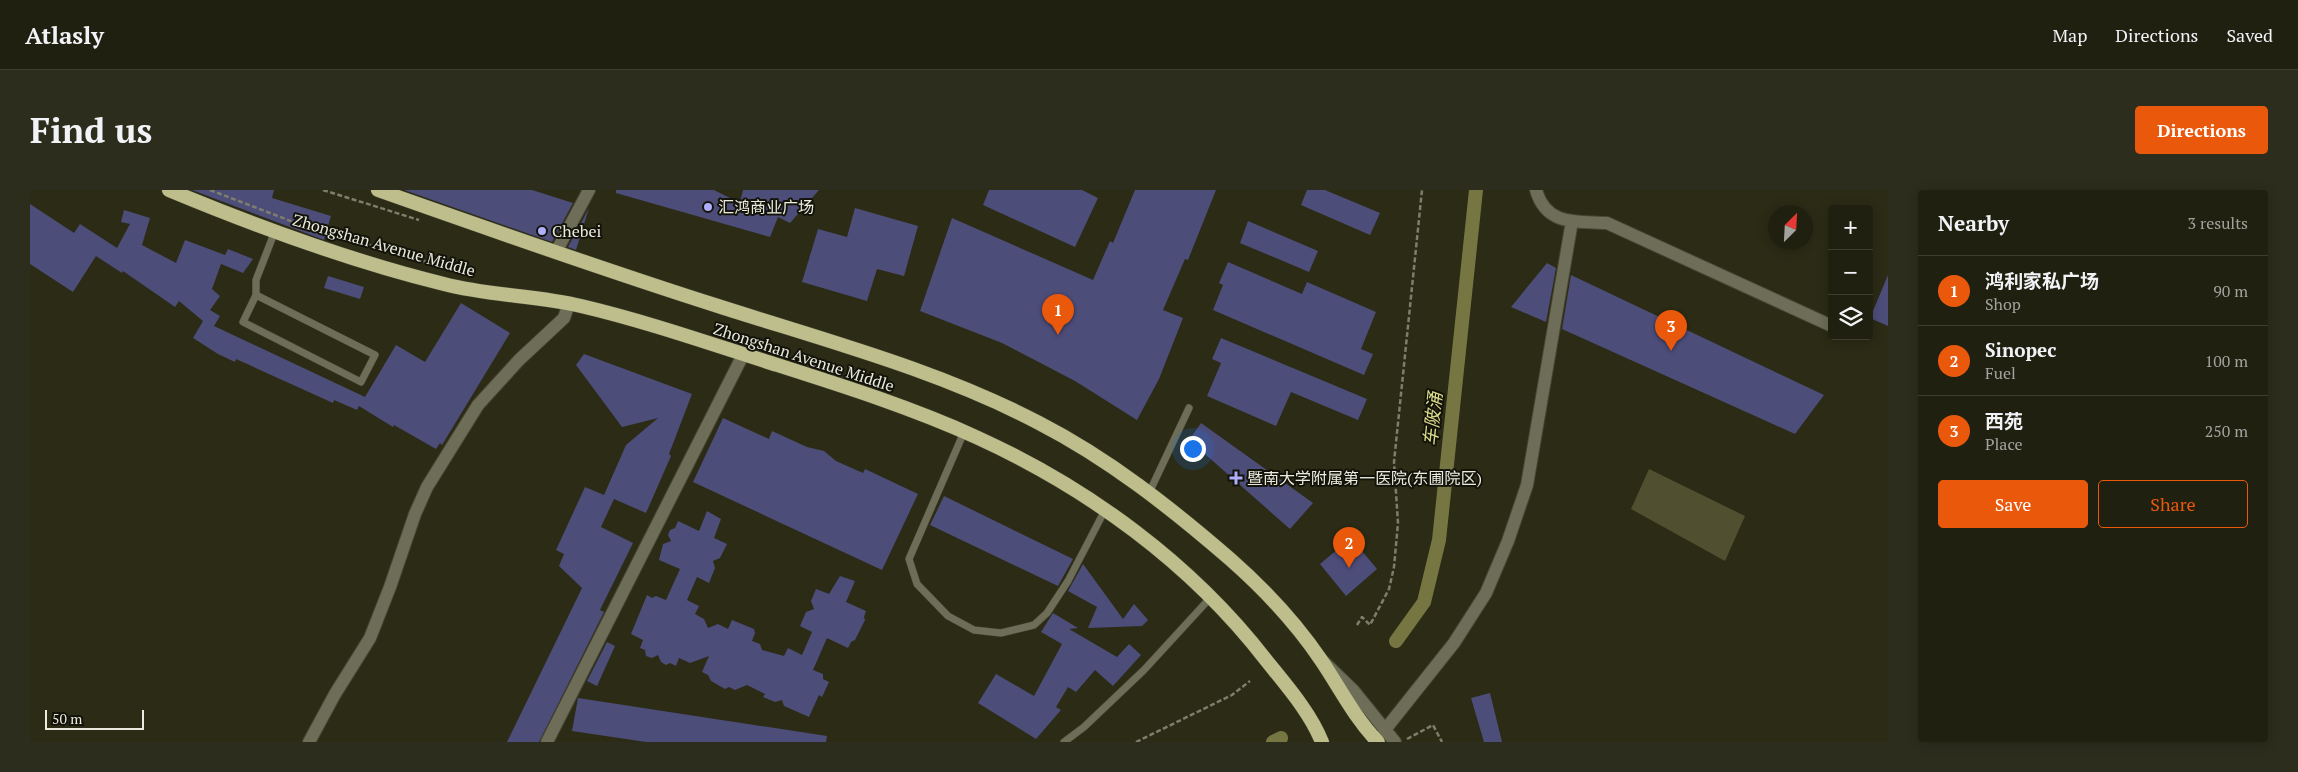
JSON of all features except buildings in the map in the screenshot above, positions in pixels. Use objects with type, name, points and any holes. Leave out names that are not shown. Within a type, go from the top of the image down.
[{"type":"highway","name":"Zhongshan Avenue Middle","points":[[169,190],[275,231],[443,284],[569,303],[743,354],[884,401],[964,432],[1032,466],[1105,510],[1159,550],[1212,597],[1238,625],[1303,710],[1322,742]]},
{"type":"highway","name":"Zhongshan Avenue Middle","points":[[378,190],[556,252],[820,337],[955,384],[1030,418],[1064,436],[1150,493],[1258,585],[1320,658],[1359,721],[1381,736]]},
{"type":"street","points":[[556,252],[587,190]]},
{"type":"street","points":[[1536,190],[1540,204],[1551,216],[1572,221],[1608,223],[1828,324]]},
{"type":"street","points":[[1395,742],[1381,736],[1464,628],[1486,593],[1508,541],[1527,485],[1572,221]]},
{"type":"street","points":[[309,742],[335,694],[370,638],[415,514],[427,487],[478,405],[519,360],[564,318],[569,303]]},
{"type":"street","points":[[548,742],[743,354]]},
{"type":"lane","points":[[256,295],[374,355],[361,382],[242,322],[256,295],[256,280],[275,231]]},
{"type":"lane","points":[[1150,493],[1189,408]]},
{"type":"lane","points":[[964,432],[909,559],[917,584],[948,616],[974,630],[1001,633],[1034,625],[1047,613],[1052,605],[1105,510]]},
{"type":"lane","points":[[1064,742],[1084,727],[1144,670],[1212,597]]},
{"type":"path","points":[[210,190],[296,223],[447,268]]},
{"type":"path","points":[[1357,625],[1362,617],[1370,624],[1389,589],[1394,566],[1398,523],[1394,462],[1422,190]]},
{"type":"path","points":[[1136,742],[1232,695],[1250,681]]},
{"type":"path","points":[[1401,742],[1433,725],[1442,742]]},
{"type":"shaded area","points":[[1649,469],[1745,516],[1725,561],[1631,509]]},
{"type":"waterway","name":"车陂涌","points":[[1396,641],[1424,602],[1439,540],[1476,190]]},
{"type":"waterway","points":[[1273,742],[1281,738]]},
{"type":"place","name":"汇鸿商业广场","points":[[708,207]]},
{"type":"place","name":"Chebei","points":[[542,231]]},
{"type":"place","name":"鸿利家私广场","points":[[1058,335]]},
{"type":"place","name":"西苑","points":[[1671,351]]},
{"type":"place","name":"暨南大学附属第一医院(东圃院区)","points":[[1236,478]]},
{"type":"place","name":"Sinopec","points":[[1349,568]]}]
